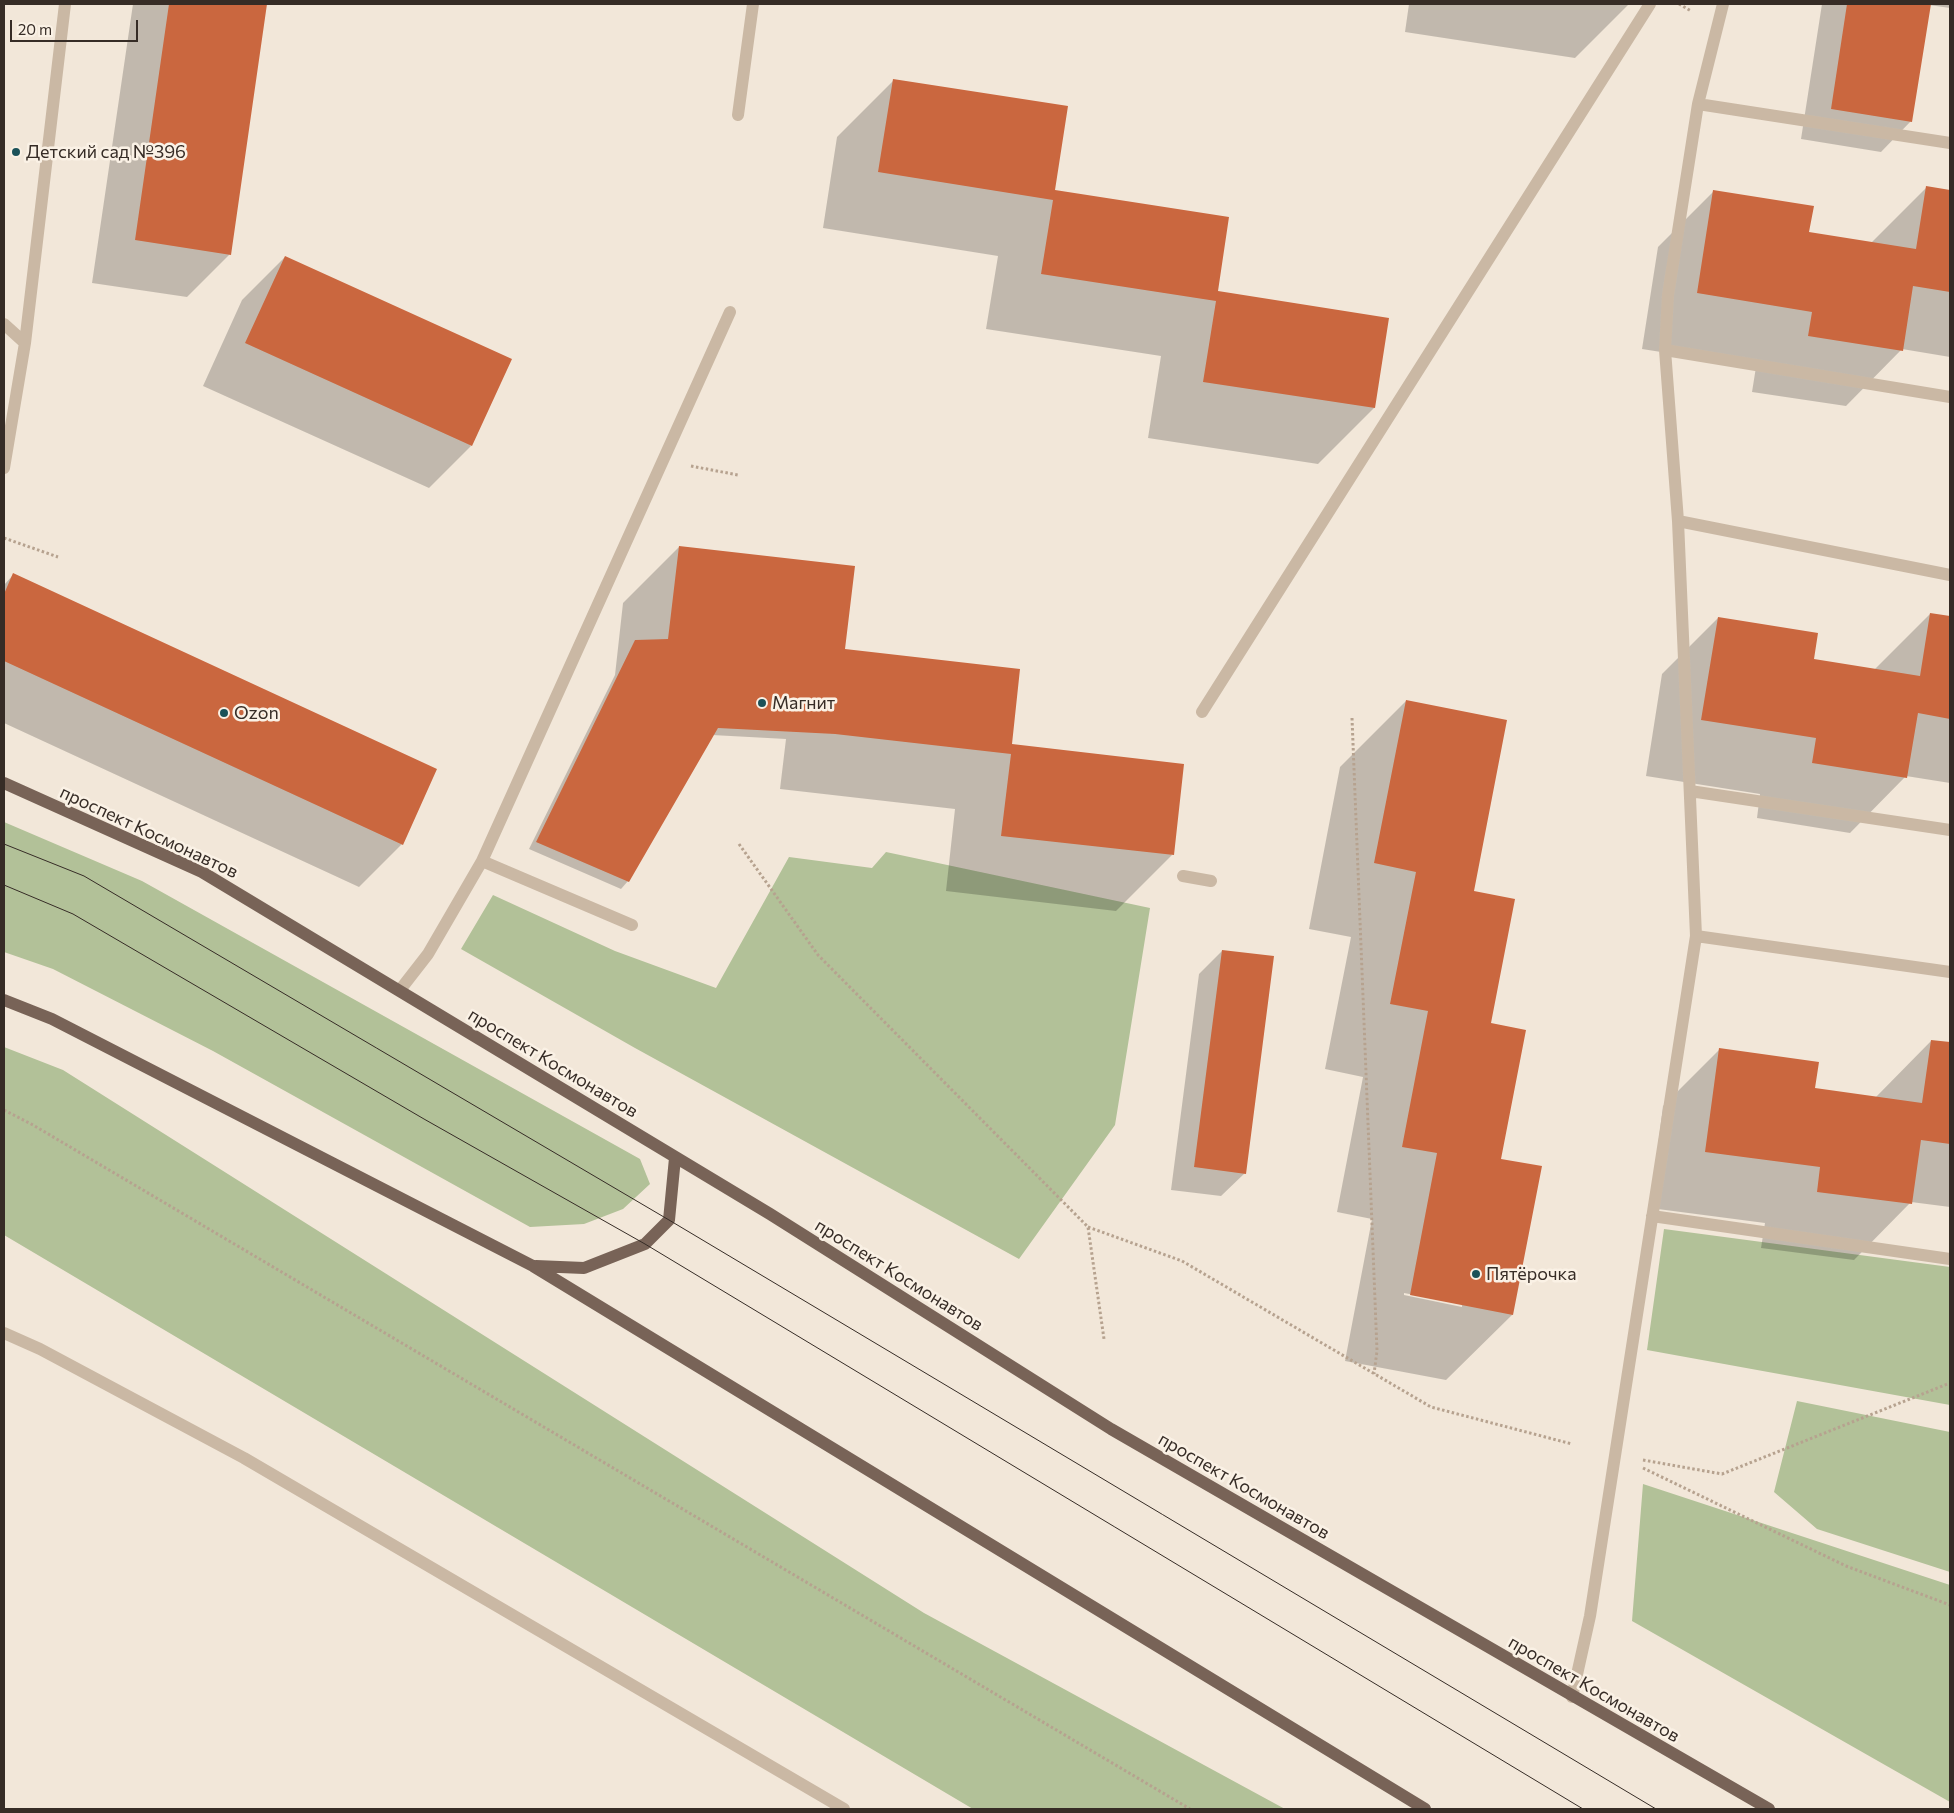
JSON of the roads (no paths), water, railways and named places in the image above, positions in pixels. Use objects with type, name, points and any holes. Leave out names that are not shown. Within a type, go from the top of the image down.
[{"type":"main road","name":"проспект Космонавтов","points":[[4,783],[202,872],[770,1214],[1111,1429],[1572,1697],[1769,1809]]},
{"type":"main road","points":[[4,1000],[52,1019],[533,1266],[1425,1809]]},
{"type":"main road","points":[[533,1266],[584,1268],[645,1244],[669,1220],[675,1158]]},
{"type":"lane","points":[[4,468],[25,343],[64,4]]},
{"type":"lane","points":[[738,115],[753,4]]},
{"type":"lane","points":[[1202,712],[1650,4]]},
{"type":"lane","points":[[1572,1697],[1590,1616],[1696,936],[1678,521],[1665,350],[1668,295],[1698,104],[1723,4]]},
{"type":"lane","points":[[1698,104],[1950,143]]},
{"type":"lane","points":[[400,990],[428,954],[482,861],[730,312]]},
{"type":"lane","points":[[4,324],[25,343]]},
{"type":"lane","points":[[1665,350],[1950,397]]},
{"type":"lane","points":[[1678,521],[1950,576]]},
{"type":"lane","points":[[1690,791],[1950,830]]},
{"type":"lane","points":[[482,861],[632,925]]},
{"type":"lane","points":[[1183,876],[1211,881]]},
{"type":"lane","points":[[1696,936],[1950,972]]},
{"type":"lane","points":[[1652,1216],[1950,1259]]},
{"type":"lane","points":[[4,1333],[40,1349],[244,1458],[844,1809]]},
{"type":"tram line","points":[[4,844],[84,876],[669,1220],[1656,1809]]},
{"type":"tram line","points":[[4,885],[73,914],[424,1119],[645,1244],[1583,1809]]},
{"type":"place","name":"Детский сад №396","points":[[16,152]]},
{"type":"place","name":"Магнит","points":[[762,703]]},
{"type":"place","name":"Ozon","points":[[224,713]]},
{"type":"place","name":"Пятёрочка","points":[[1476,1274]]}]
